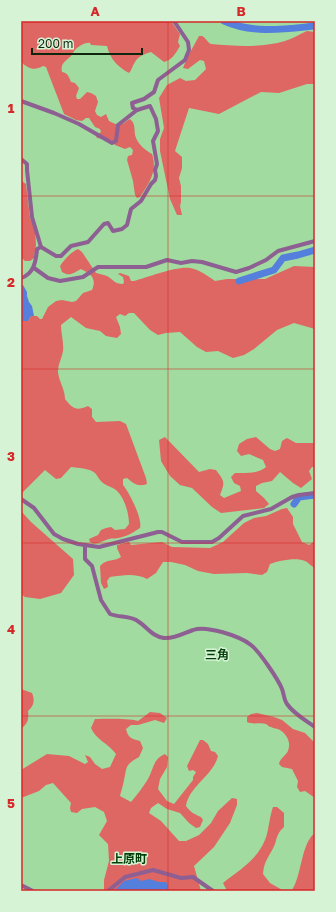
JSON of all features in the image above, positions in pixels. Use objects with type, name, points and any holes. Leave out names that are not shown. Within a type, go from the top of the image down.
[{"type":"street","points":[[21,159],[28,166],[27,170],[32,218],[41,247],[56,256],[61,256],[71,246],[88,242],[104,224],[108,223],[113,231],[116,232],[122,229],[126,225],[131,209],[143,198],[156,176],[156,153],[152,141],[158,131],[156,118],[150,106],[151,98],[158,80],[183,62],[189,50],[188,42],[174,21]]},
{"type":"street","points":[[137,110],[133,108],[132,103],[144,99],[154,92]]},
{"type":"street","points":[[21,101],[79,124],[112,143],[116,141],[118,124],[137,110],[150,106]]},
{"type":"street","points":[[34,268],[48,278],[60,281],[83,277],[98,267],[146,267],[167,260],[177,263],[192,261],[202,262],[236,272],[266,260],[278,251],[315,241]]},
{"type":"street","points":[[21,278],[34,268],[38,249],[41,247]]},
{"type":"street","points":[[21,499],[34,508],[54,534],[71,543],[99,547],[158,532],[165,533],[182,542],[212,542],[219,538],[243,516],[271,509],[292,497],[315,493]]},
{"type":"street","points":[[86,545],[85,559],[92,566],[101,600],[110,614],[135,619],[154,634],[164,638],[184,635],[194,629],[199,628],[223,632],[245,641],[256,650],[269,667],[282,688],[287,705],[315,726]]},
{"type":"street","points":[[108,891],[125,877],[153,870],[181,878],[192,877],[213,891]]},
{"type":"street","points":[[21,885],[33,891]]},
{"type":"shaded area","points":[[21,21],[171,21],[180,34],[178,42],[180,46],[172,58],[164,62],[151,52],[138,58],[129,73],[115,62],[110,55],[107,46],[91,45],[90,43],[84,44],[76,49],[62,66],[62,72],[67,74],[71,82],[75,83],[79,88],[76,96],[77,99],[80,99],[87,92],[91,93],[96,96],[98,102],[95,111],[97,115],[101,117],[106,114],[109,121],[118,125],[130,119],[134,126],[137,141],[142,147],[152,154],[154,166],[152,177],[140,197],[137,198],[135,195],[127,160],[128,156],[132,155],[133,150],[130,147],[125,149],[115,145],[111,140],[97,138],[96,136],[101,132],[100,129],[95,127],[89,118],[82,121],[76,120],[64,114],[46,67],[43,66],[32,68],[21,62]]},
{"type":"shaded area","points":[[307,31],[315,32],[315,84],[307,84],[279,93],[261,92],[219,114],[189,108],[175,151],[182,157],[182,168],[179,178],[181,186],[180,206],[182,215],[177,215],[170,199],[160,151],[160,139],[164,128],[159,98],[167,85],[180,78],[186,81],[195,80],[206,69],[204,61],[200,60],[188,69],[183,68],[199,36],[202,36],[211,44],[257,46],[285,41]]},
{"type":"shaded area","points":[[21,182],[26,184],[30,218],[35,229],[36,245],[34,258],[30,261],[25,261],[21,257]]},
{"type":"shaded area","points":[[78,249],[82,252],[96,273],[107,276],[116,283],[120,284],[123,284],[124,282],[123,277],[118,274],[120,273],[129,276],[131,281],[134,281],[170,270],[190,268],[200,271],[215,281],[227,279],[265,279],[294,266],[315,267],[315,329],[294,323],[277,330],[254,349],[244,355],[233,358],[218,351],[206,352],[197,347],[180,332],[158,335],[150,330],[134,313],[129,313],[125,316],[120,314],[116,317],[121,334],[117,338],[106,336],[100,331],[86,328],[71,317],[61,325],[63,351],[58,372],[65,399],[70,405],[78,409],[88,406],[92,409],[92,417],[96,422],[120,421],[126,424],[147,484],[139,485],[127,478],[123,479],[123,485],[129,493],[138,512],[140,528],[124,537],[110,539],[95,544],[90,542],[89,539],[98,535],[101,530],[111,527],[115,530],[125,529],[129,524],[127,511],[122,497],[116,490],[102,482],[93,471],[71,467],[61,478],[56,479],[45,470],[21,494],[21,321],[28,321],[31,316],[37,316],[42,319],[48,307],[56,301],[76,301],[83,293],[92,290],[94,282],[93,279],[85,271],[81,269],[69,274],[62,272],[60,266],[68,256]]},
{"type":"shaded area","points":[[165,437],[199,472],[210,469],[216,470],[223,482],[220,495],[224,498],[241,491],[240,486],[234,483],[231,477],[235,473],[255,472],[266,467],[263,460],[249,454],[241,456],[237,451],[239,444],[247,439],[256,437],[270,449],[275,451],[280,449],[282,441],[287,438],[296,443],[315,443],[315,467],[312,467],[309,471],[312,479],[301,488],[280,472],[272,481],[256,486],[256,491],[269,504],[264,508],[221,513],[212,507],[192,488],[180,485],[170,476],[161,461],[159,440]]},
{"type":"shaded area","points":[[287,508],[293,517],[293,524],[302,542],[309,545],[315,541],[315,568],[305,561],[292,559],[270,564],[267,572],[262,575],[247,573],[214,574],[198,571],[185,565],[163,562],[156,573],[147,579],[134,575],[110,577],[107,581],[108,587],[104,589],[101,583],[100,566],[105,562],[121,557],[117,545],[129,542],[131,545],[162,542],[172,547],[210,548],[223,542],[244,523],[254,518],[266,516]]},
{"type":"shaded area","points":[[21,511],[31,522],[73,559],[74,575],[61,593],[40,599],[25,597],[21,594]]},
{"type":"shaded area","points":[[21,689],[32,693],[34,700],[32,707],[28,711],[28,721],[22,728],[21,728]]},
{"type":"shaded area","points":[[150,712],[160,713],[167,718],[164,723],[155,720],[138,725],[131,725],[126,729],[129,736],[140,741],[143,748],[139,757],[127,766],[120,796],[131,802],[148,779],[158,758],[165,754],[168,757],[167,767],[160,779],[158,789],[167,801],[174,804],[193,780],[196,772],[193,770],[189,771],[187,766],[200,740],[203,740],[208,744],[211,751],[215,752],[218,756],[211,769],[188,799],[186,806],[203,820],[200,827],[196,828],[180,813],[167,809],[158,803],[151,808],[149,813],[161,821],[179,841],[186,841],[199,835],[211,823],[218,811],[232,798],[237,799],[237,805],[230,823],[214,847],[194,866],[201,891],[104,891],[104,880],[109,861],[108,844],[99,835],[107,821],[104,812],[95,807],[82,809],[77,813],[71,812],[71,803],[53,783],[46,785],[39,791],[21,798],[21,770],[47,754],[69,756],[85,764],[88,762],[85,755],[90,757],[95,764],[102,769],[110,767],[116,754],[93,732],[91,728],[95,719],[122,719],[138,721]]},
{"type":"shaded area","points":[[257,713],[282,720],[293,729],[305,733],[315,743],[315,798],[305,791],[300,792],[297,787],[298,781],[292,769],[282,767],[279,764],[289,749],[289,741],[284,733],[279,729],[270,727],[266,724],[247,722],[247,717],[251,714]]},
{"type":"shaded area","points":[[273,807],[277,807],[284,813],[284,827],[277,837],[266,862],[263,874],[270,883],[284,891],[227,891],[223,883],[247,864],[262,847]]},
{"type":"shaded area","points":[[315,833],[315,891],[288,891],[292,890],[295,884],[304,851],[310,838]]},
{"type":"water","points":[[23,285],[32,306],[34,316],[31,316],[28,321],[21,321],[21,286]]},
{"type":"water","points":[[137,878],[141,881],[149,879],[159,882],[166,882],[168,891],[114,891],[124,881]]},
{"type":"waterway","points":[[224,21],[246,28],[269,30],[315,26]]},
{"type":"waterway","points":[[239,281],[274,270],[283,258],[315,250]]},
{"type":"waterway","points":[[294,504],[299,497],[315,495]]},
{"type":"district","name":"三角","points":[[217,654]]},
{"type":"district","name":"上原町","points":[[129,858]]}]
